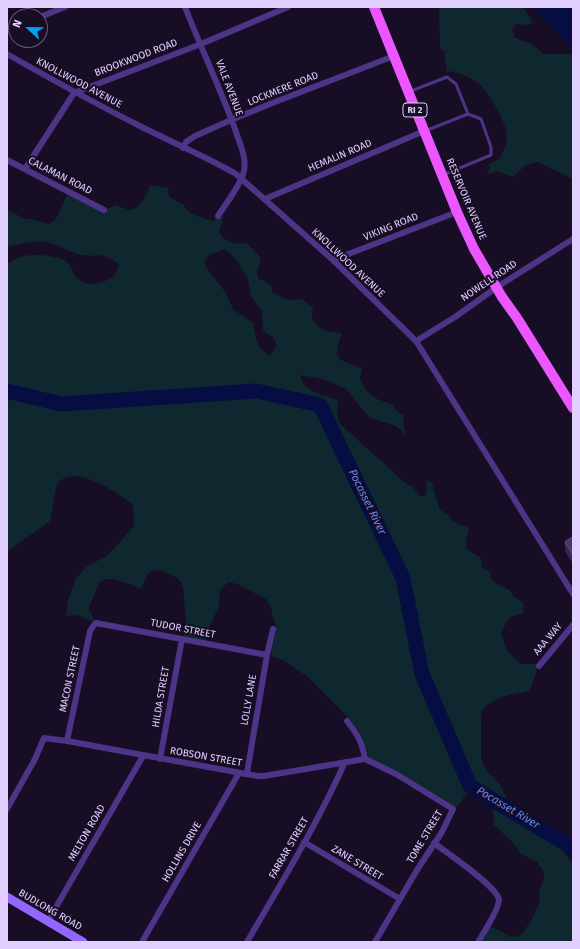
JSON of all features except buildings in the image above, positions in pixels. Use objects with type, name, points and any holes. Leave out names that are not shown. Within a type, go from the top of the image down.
[{"type":"main road","name":"RESERVOIR AVENUE","points":[[374,7],[457,212],[474,249],[573,408]]},
{"type":"main road","name":"BUDLONG ROAD","points":[[7,898],[83,942]]},
{"type":"street","points":[[48,14],[65,7]]},
{"type":"street","name":"VALE AVENUE","points":[[185,7],[231,120],[242,152],[244,171],[240,180]]},
{"type":"street","name":"BROOKWOOD ROAD","points":[[74,93],[201,44],[288,7]]},
{"type":"street","name":"KNOLLWOOD AVENUE","points":[[7,54],[74,93],[218,164],[265,200],[333,260],[416,341],[573,594]]},
{"type":"street","name":"LOCKMERE ROAD","points":[[183,148],[186,142],[195,136],[231,120],[394,56]]},
{"type":"street","points":[[25,169],[74,93]]},
{"type":"street","name":"HEMALIN ROAD","points":[[265,200],[424,131]]},
{"type":"street","name":"CALAMAN ROAD","points":[[7,160],[104,210]]},
{"type":"street","points":[[218,216],[240,180]]},
{"type":"street","name":"VIKING ROAD","points":[[333,260],[457,212]]},
{"type":"street","name":"NOWELL ROAD","points":[[416,341],[573,239]]},
{"type":"street","name":"TUDOR STREET","points":[[96,624],[267,655]]},
{"type":"street","name":"MACON STREET","points":[[67,741],[90,631],[96,624]]},
{"type":"street","name":"AAA WAY","points":[[539,666],[573,625]]},
{"type":"street","name":"LOLLY LANE","points":[[247,773],[267,655],[273,629]]},
{"type":"street","name":"HILDA STREET","points":[[160,759],[182,639]]},
{"type":"street","points":[[347,721],[363,746],[365,759]]},
{"type":"street","name":"ROBSON STREET","points":[[7,808],[35,759],[44,738],[239,773],[264,776],[365,759]]},
{"type":"street","name":"MELTON ROAD","points":[[48,921],[143,756]]},
{"type":"street","name":"TOME STREET","points":[[365,759],[396,774],[453,809],[442,832],[375,942]]},
{"type":"street","name":"FARRAR STREET","points":[[246,942],[304,842],[334,787],[345,762]]},
{"type":"street","name":"HOLLINS DRIVE","points":[[142,942],[239,773]]},
{"type":"street","name":"ZANE STREET","points":[[304,842],[400,899]]},
{"type":"street","points":[[434,843],[483,880],[497,894],[499,902],[495,913],[478,942]]},
{"type":"lane","points":[[408,92],[447,77],[456,84],[468,114]]},
{"type":"lane","points":[[424,131],[468,114],[481,119],[491,147],[491,155],[442,175]]},
{"type":"shaded area","points":[[439,7],[523,7],[532,23],[527,25],[516,24],[512,30],[515,38],[532,44],[544,54],[573,55],[573,183],[571,178],[538,162],[526,165],[513,177],[496,171],[487,175],[490,168],[488,164],[499,158],[506,144],[507,133],[505,126],[487,93],[478,83],[462,75],[446,71],[445,52],[440,48]]},
{"type":"shaded area","points":[[532,7],[573,7],[573,48]]},
{"type":"shaded area","points":[[150,185],[168,188],[169,196],[184,205],[192,214],[212,221],[224,215],[219,232],[221,236],[231,242],[239,244],[247,243],[261,258],[257,272],[258,278],[271,285],[272,292],[287,299],[303,299],[313,308],[312,319],[319,326],[329,331],[342,333],[337,349],[339,358],[347,363],[362,368],[360,379],[366,390],[375,398],[393,405],[396,410],[404,415],[403,424],[407,436],[396,426],[370,418],[346,389],[326,380],[300,375],[305,386],[314,392],[338,400],[337,412],[340,424],[405,483],[413,487],[420,496],[425,497],[427,489],[426,480],[432,483],[440,510],[448,514],[453,522],[469,528],[466,542],[467,549],[481,558],[482,567],[491,573],[491,578],[495,583],[510,590],[514,597],[523,602],[524,613],[510,617],[501,632],[507,651],[521,664],[539,664],[530,691],[501,697],[485,706],[481,714],[481,759],[486,770],[500,784],[510,805],[530,815],[539,828],[558,843],[570,861],[573,862],[573,942],[477,942],[488,925],[512,937],[521,935],[531,921],[540,901],[539,892],[544,877],[544,872],[537,862],[521,854],[513,843],[493,824],[493,810],[484,800],[466,794],[459,805],[452,808],[369,759],[361,734],[345,714],[308,677],[283,660],[271,656],[276,626],[272,615],[272,610],[266,599],[237,584],[228,582],[220,591],[219,606],[207,632],[206,642],[183,638],[186,623],[183,587],[178,578],[160,570],[151,571],[148,574],[141,589],[125,582],[113,579],[107,579],[99,584],[89,608],[95,622],[76,615],[66,616],[68,600],[76,578],[86,567],[108,555],[134,526],[133,505],[120,495],[102,485],[84,478],[75,476],[62,479],[57,484],[50,521],[7,552],[7,264],[24,256],[39,255],[55,257],[67,262],[74,274],[82,282],[92,284],[108,280],[116,273],[119,265],[105,256],[82,255],[45,242],[28,242],[7,247],[7,210],[26,219],[49,224],[56,219],[68,192],[104,210],[116,205],[129,210],[136,208],[143,201]],"holes":[[[225,249],[235,258],[248,279],[251,297],[262,311],[263,331],[273,337],[277,345],[270,355],[259,346],[253,323],[233,309],[226,293],[206,267],[204,261],[209,255]]]},
{"type":"waterway","name":"Pocasset River","points":[[7,391],[61,404],[256,391],[320,405],[403,578],[422,674],[470,786],[573,848]]}]
